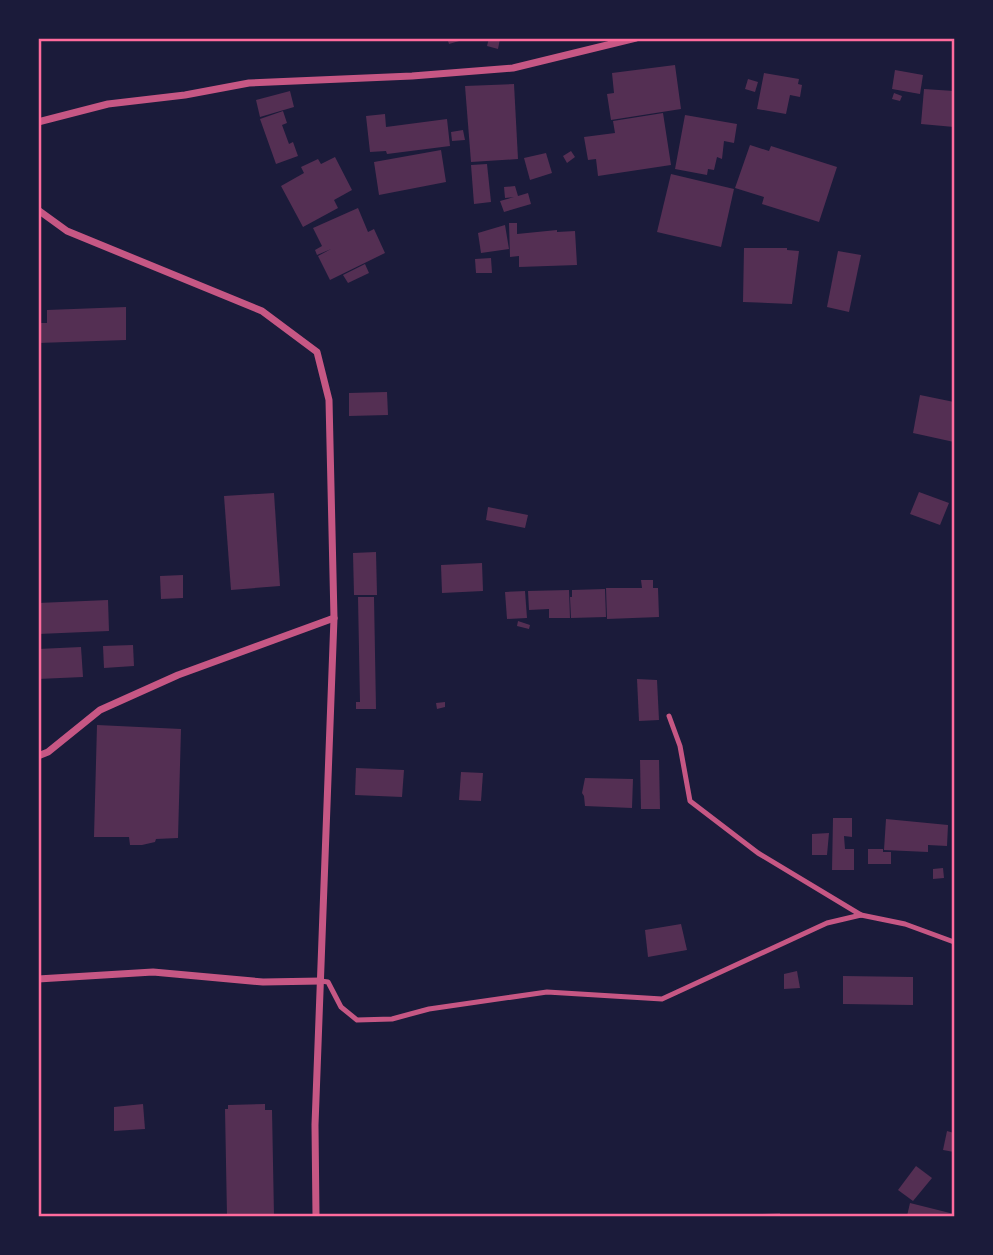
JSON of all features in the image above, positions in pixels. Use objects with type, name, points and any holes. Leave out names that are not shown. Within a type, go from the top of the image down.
[{"type":"street","points":[[38,122],[108,104],[185,95],[249,83],[412,76],[513,68],[636,38]]},
{"type":"street","points":[[38,210],[67,231],[262,311],[317,352],[329,400],[334,618],[315,1125],[316,1216]]},
{"type":"street","points":[[38,756],[48,752],[100,709],[178,675],[334,618]]},
{"type":"street","points":[[38,979],[153,972],[263,982],[321,981]]},
{"type":"lane","points":[[669,716],[680,746],[690,801],[758,853],[861,915],[905,924],[954,942]]},
{"type":"lane","points":[[321,981],[328,982],[341,1007],[357,1020],[392,1019],[429,1009],[547,992],[662,999],[827,923],[861,915]]},
{"type":"building","points":[[447,38],[466,38],[466,39],[449,44]]},
{"type":"building","points":[[489,38],[500,39],[498,49],[487,46]]},
{"type":"building","points":[[675,65],[681,109],[611,120],[607,94],[614,93],[612,73]]},
{"type":"building","points":[[895,70],[923,75],[920,94],[892,89]]},
{"type":"building","points":[[764,73],[799,79],[798,84],[802,85],[800,97],[790,95],[786,114],[757,109]]},
{"type":"building","points":[[748,79],[758,82],[755,92],[745,89]]},
{"type":"building","points":[[514,84],[518,159],[471,162],[465,86]]},
{"type":"building","points":[[924,89],[954,91],[954,127],[921,124]]},
{"type":"building","points":[[290,91],[294,107],[260,117],[256,100]]},
{"type":"building","points":[[894,93],[902,96],[900,101],[892,99]]},
{"type":"building","points":[[283,111],[287,123],[282,125],[289,144],[293,142],[298,156],[276,164],[260,119]]},
{"type":"building","points":[[663,113],[671,165],[598,176],[596,159],[588,160],[584,137],[615,133],[613,121]]},
{"type":"building","points":[[385,114],[386,127],[447,119],[450,146],[387,154],[386,151],[370,152],[366,116]]},
{"type":"building","points":[[685,115],[737,124],[734,143],[724,141],[722,159],[717,157],[714,170],[708,169],[707,175],[675,169]]},
{"type":"building","points":[[463,130],[465,140],[452,141],[451,132]]},
{"type":"building","points":[[750,145],[769,151],[771,146],[837,167],[819,222],[762,204],[764,197],[735,188]]},
{"type":"building","points":[[441,150],[446,182],[379,195],[374,162]]},
{"type":"building","points":[[571,151],[575,157],[567,163],[563,156]]},
{"type":"building","points":[[546,153],[552,173],[530,180],[524,158]]},
{"type":"building","points":[[335,157],[352,190],[334,200],[338,208],[303,227],[281,186],[304,173],[301,167],[318,159],[321,164]]},
{"type":"building","points":[[487,164],[491,202],[474,204],[471,165]]},
{"type":"building","points":[[671,174],[734,189],[721,247],[657,232]]},
{"type":"building","points":[[515,186],[518,196],[528,193],[531,204],[504,212],[500,201],[514,197],[505,198],[504,187]]},
{"type":"building","points":[[358,208],[368,232],[374,229],[385,253],[330,280],[318,256],[331,249],[317,255],[315,250],[322,246],[313,228]]},
{"type":"building","points":[[509,223],[517,223],[517,234],[575,231],[577,265],[519,267],[519,256],[510,257]]},
{"type":"building","points":[[505,225],[509,249],[481,253],[478,233]]},
{"type":"building","points":[[744,248],[787,248],[799,251],[792,304],[743,302]]},
{"type":"building","points":[[838,251],[861,255],[849,312],[827,307]]},
{"type":"building","points":[[491,258],[492,273],[476,273],[475,259]]},
{"type":"building","points":[[365,264],[369,273],[348,283],[343,275]]},
{"type":"building","points":[[126,307],[126,340],[38,343],[38,323],[47,323],[47,310]]},
{"type":"building","points":[[387,392],[388,415],[349,416],[349,393]]},
{"type":"building","points":[[920,395],[954,402],[954,442],[913,433]]},
{"type":"building","points":[[919,492],[949,503],[940,525],[910,514]]},
{"type":"building","points":[[274,493],[280,586],[231,590],[224,496]]},
{"type":"building","points":[[488,507],[528,515],[525,528],[486,520]]},
{"type":"building","points":[[376,552],[377,595],[354,595],[353,553]]},
{"type":"building","points":[[482,563],[483,591],[442,593],[441,565]]},
{"type":"building","points":[[183,575],[183,598],[161,599],[160,576]]},
{"type":"building","points":[[641,580],[653,580],[653,588],[658,588],[659,617],[607,619],[606,588],[642,588]]},
{"type":"building","points":[[605,589],[606,617],[571,618],[572,590]]},
{"type":"building","points":[[569,590],[570,618],[549,618],[549,609],[529,610],[528,591]]},
{"type":"building","points":[[525,591],[527,618],[507,619],[505,592]]},
{"type":"building","points":[[358,597],[374,597],[376,709],[356,709],[356,702],[360,702]]},
{"type":"building","points":[[108,600],[109,631],[38,634],[38,603]]},
{"type":"building","points":[[518,621],[530,625],[529,629],[517,626]]},
{"type":"building","points":[[133,645],[134,666],[104,668],[103,646]]},
{"type":"building","points":[[81,647],[83,677],[38,679],[38,649]]},
{"type":"building","points":[[637,679],[657,680],[659,720],[639,721]]},
{"type":"building","points":[[445,702],[445,707],[437,709],[436,703]]},
{"type":"building","points":[[97,725],[181,729],[178,838],[156,839],[155,842],[142,845],[130,845],[129,837],[94,837]]},
{"type":"building","points":[[640,760],[659,760],[660,809],[641,809]]},
{"type":"building","points":[[356,768],[404,770],[402,797],[355,795]]},
{"type":"building","points":[[461,772],[483,773],[481,801],[459,800]]},
{"type":"building","points":[[585,778],[633,779],[632,808],[585,806],[582,793]]},
{"type":"building","points":[[833,818],[852,818],[852,837],[844,836],[845,849],[854,849],[854,870],[832,870]]},
{"type":"building","points":[[886,819],[948,825],[947,846],[928,845],[928,852],[884,850]]},
{"type":"building","points":[[829,833],[827,855],[812,855],[812,834]]},
{"type":"building","points":[[868,849],[891,852],[891,864],[868,864]]},
{"type":"building","points":[[943,868],[944,878],[933,879],[933,869]]},
{"type":"building","points":[[681,924],[687,950],[648,957],[645,930]]},
{"type":"building","points":[[797,971],[800,988],[784,989],[784,974]]},
{"type":"building","points":[[843,976],[913,977],[913,1005],[843,1004]]},
{"type":"building","points":[[143,1104],[145,1129],[114,1131],[114,1107]]},
{"type":"building","points":[[265,1104],[265,1110],[272,1110],[274,1216],[227,1216],[225,1109],[228,1109],[228,1105]]},
{"type":"building","points":[[947,1131],[954,1133],[954,1152],[943,1150]]},
{"type":"building","points":[[916,1166],[932,1178],[913,1201],[898,1190]]},
{"type":"building","points":[[910,1203],[954,1214],[954,1216],[907,1216]]},
{"type":"building","points":[[780,1213],[780,1216],[762,1216],[762,1214]]}]
